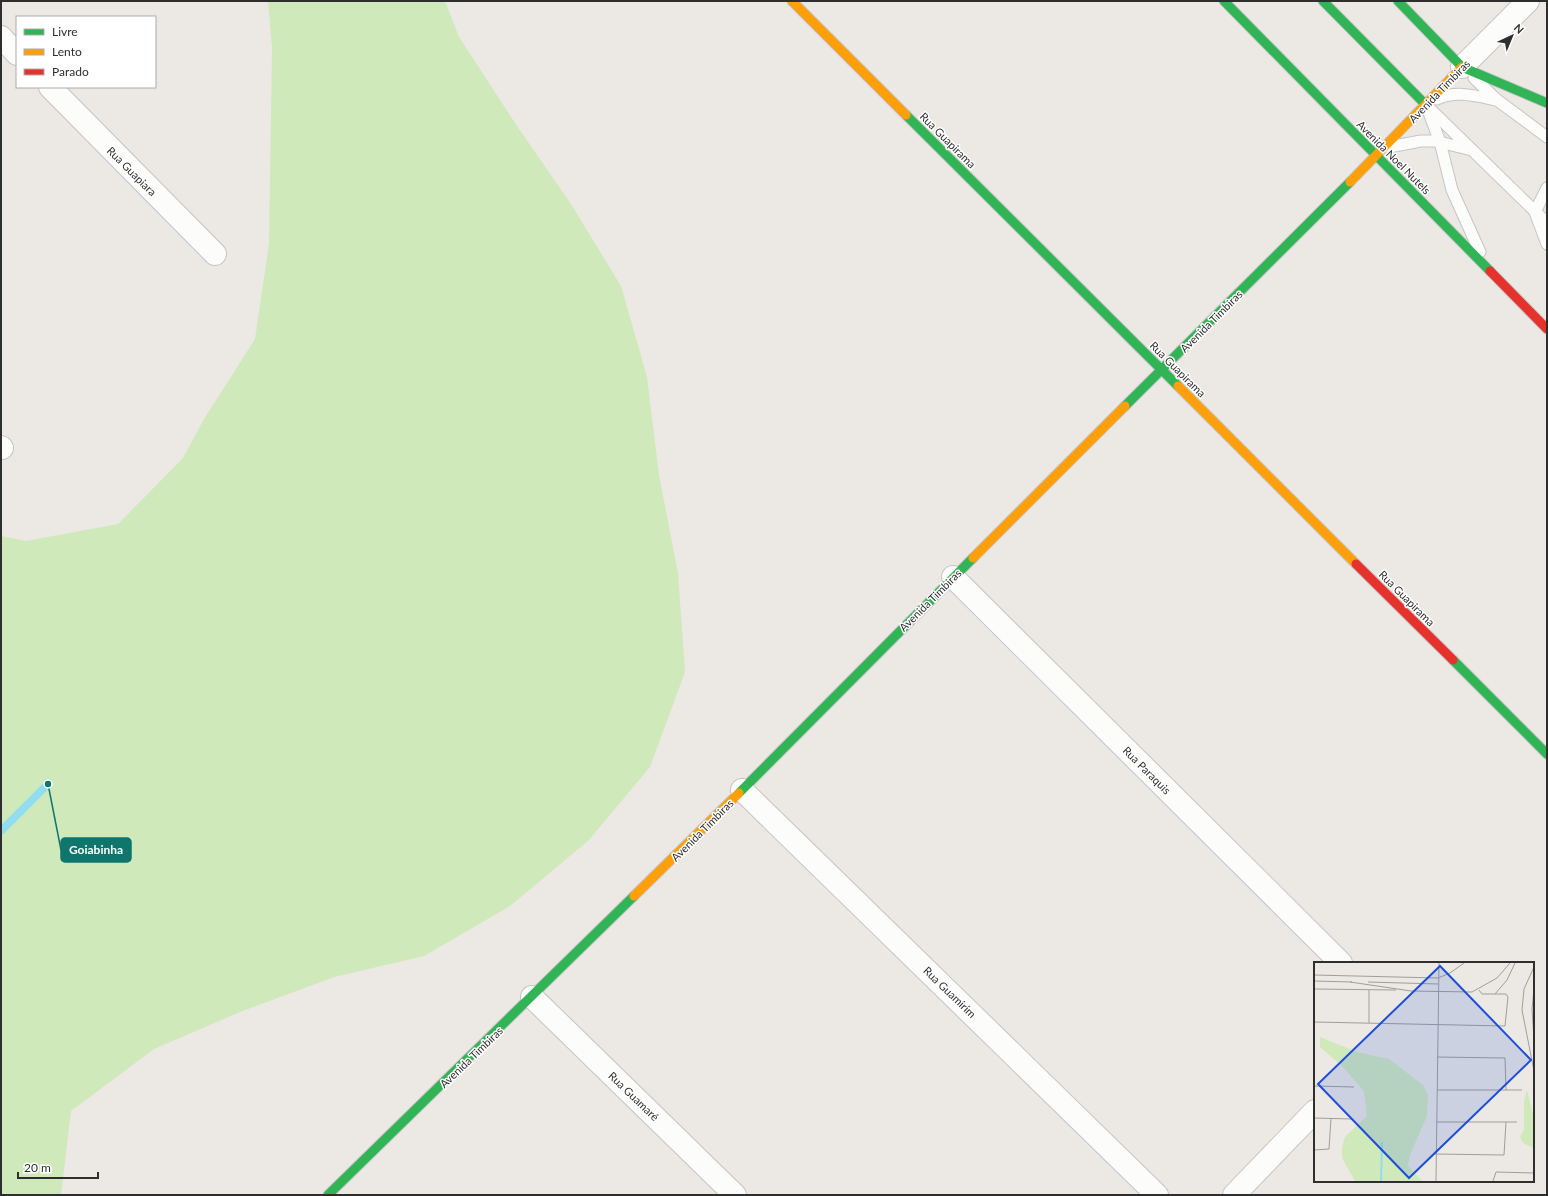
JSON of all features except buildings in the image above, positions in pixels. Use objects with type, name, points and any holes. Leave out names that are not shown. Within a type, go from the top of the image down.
[{"type":"street","name":"Rua Guapirama","points":[[792,1],[1547,754]]},
{"type":"street","name":"Avenida Noel Nutels","points":[[1224,1],[1547,329]]},
{"type":"street","points":[[1323,1],[1426,105]]},
{"type":"street","points":[[1398,1],[1462,66],[1547,103]]},
{"type":"street","name":"Avenida Timbiras","points":[[328,1195],[532,998],[742,790],[953,577],[1384,148],[1462,66],[1528,1]]},
{"type":"street","points":[[1,37],[16,53]]},
{"type":"street","name":"Rua Guapiara","points":[[51,88],[215,254]]},
{"type":"street","name":"Rua Paraquis","points":[[953,577],[1340,962]]},
{"type":"street","name":"Rua Guamirim","points":[[742,790],[1158,1195]]},
{"type":"street","name":"Rua Guamaré","points":[[532,998],[736,1195]]},
{"type":"street","points":[[1234,1195],[1314,1112]]},
{"type":"lane","points":[[1462,66],[1497,100],[1547,137]]},
{"type":"lane","points":[[1426,105],[1442,97],[1454,94],[1474,95],[1497,100]]},
{"type":"lane","points":[[1426,105],[1440,142],[1452,190],[1473,237],[1492,274]]},
{"type":"lane","points":[[1426,105],[1547,223]]},
{"type":"lane","points":[[1384,148],[1421,140],[1440,142],[1472,150]]},
{"type":"lane","points":[[1547,188],[1535,212],[1547,244]]},
{"type":"green space","points":[[268,1],[445,1],[459,37],[517,126],[571,204],[621,286],[647,377],[659,475],[678,573],[685,672],[650,767],[589,840],[510,906],[424,956],[334,977],[240,1012],[154,1049],[71,1111],[61,1195],[1,1195],[1,536],[26,541],[118,524],[183,458],[204,419],[255,339],[269,244],[272,48]]},
{"type":"waterway","points":[[1,831],[48,784]]},
{"type":"traffic: fast","points":[[1224,1],[1490,271]]},
{"type":"traffic: fast","points":[[1323,1],[1426,105]]},
{"type":"traffic: fast","points":[[1398,1],[1462,67],[1547,103]]},
{"type":"traffic: fast","points":[[906,115],[1178,386]]},
{"type":"traffic: fast","points":[[1125,406],[1350,182]]},
{"type":"traffic: fast","points":[[739,793],[973,558]]},
{"type":"traffic: fast","points":[[1453,660],[1547,754]]},
{"type":"traffic: fast","points":[[328,1195],[634,896]]},
{"type":"traffic: slow","points":[[792,1],[906,115]]},
{"type":"traffic: slow","points":[[1350,182],[1462,67]]},
{"type":"traffic: slow","points":[[1178,386],[1356,564]]},
{"type":"traffic: slow","points":[[973,558],[1125,406]]},
{"type":"traffic: slow","points":[[634,896],[739,793]]},
{"type":"traffic: jam","points":[[1490,271],[1547,329]]},
{"type":"traffic: jam","points":[[1356,564],[1453,660]]},
{"type":"place","name":"Goiabinha","points":[[48,784]]}]
